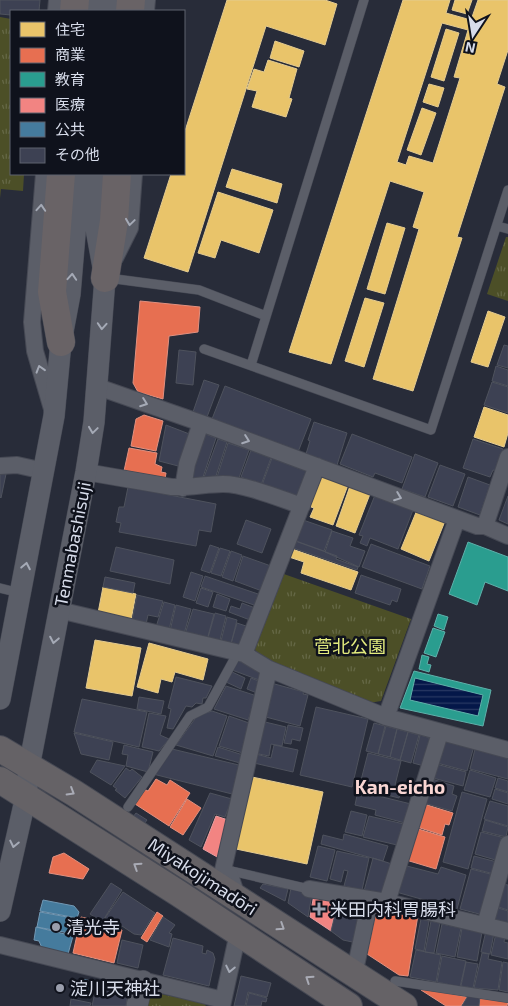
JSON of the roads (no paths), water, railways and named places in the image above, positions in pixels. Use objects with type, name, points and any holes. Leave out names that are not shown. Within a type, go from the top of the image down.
[{"type":"highway","points":[[106,278],[114,220],[117,175]]},
{"type":"highway","points":[[60,185],[52,292],[61,342]]},
{"type":"main road","name":"Miyakojimadōri","points":[[0,749],[74,793],[404,1006]]},
{"type":"main road","name":"Miyakojimadōri","points":[[0,780],[350,1006]]},
{"type":"street","points":[[44,175],[32,322],[34,351],[54,416]]},
{"type":"street","points":[[0,700],[54,416],[61,342],[70,294],[80,175]]},
{"type":"street","name":"Tenmabashisuji","points":[[0,911],[26,796],[29,767],[86,472],[98,387],[106,278],[95,223],[99,175]]},
{"type":"street","points":[[106,278],[130,228],[134,175]]},
{"type":"street","points":[[98,387],[508,536]]},
{"type":"street","points":[[183,488],[187,464],[200,423]]},
{"type":"street","points":[[484,526],[508,457]]},
{"type":"street","points":[[0,466],[17,465],[44,471]]},
{"type":"street","points":[[240,654],[317,466]]},
{"type":"street","points":[[86,472],[183,488],[224,484],[256,491],[302,506]]},
{"type":"street","points":[[386,716],[457,519]]},
{"type":"street","points":[[60,610],[240,654],[269,669],[386,716],[508,750]]},
{"type":"street","points":[[238,899],[230,875],[223,870],[269,669]]},
{"type":"street","points":[[387,902],[440,732]]},
{"type":"street","points":[[485,925],[508,844]]},
{"type":"street","points":[[309,889],[387,902],[508,931]]},
{"type":"street","points":[[354,974],[370,900]]},
{"type":"street","points":[[0,944],[223,1003],[238,932]]},
{"type":"street","points":[[137,1006],[143,981]]},
{"type":"lane","points":[[251,365],[364,0]]},
{"type":"lane","points":[[204,349],[431,430],[508,190]]},
{"type":"lane","points":[[497,226],[508,229]]},
{"type":"lane","points":[[106,278],[199,290],[266,316]]},
{"type":"lane","points":[[0,588],[20,593]]},
{"type":"lane","points":[[128,807],[190,716],[208,707],[240,654]]},
{"type":"lane","points":[[223,870],[309,889]]},
{"type":"lane","points":[[396,981],[508,998]]},
{"type":"water","points":[[415,678],[483,695],[478,716],[410,700]]},
{"type":"place","name":"米田内科胃腸科","points":[[319,909]]},
{"type":"place","name":"清光寺","points":[[56,927]]},
{"type":"place","name":"淀川天神社","points":[[60,988]]},
{"type":"district","name":"Kan-eicho","points":[[400,786]]},
{"type":"park label","name":"菅北公園","points":[[350,646]]}]
